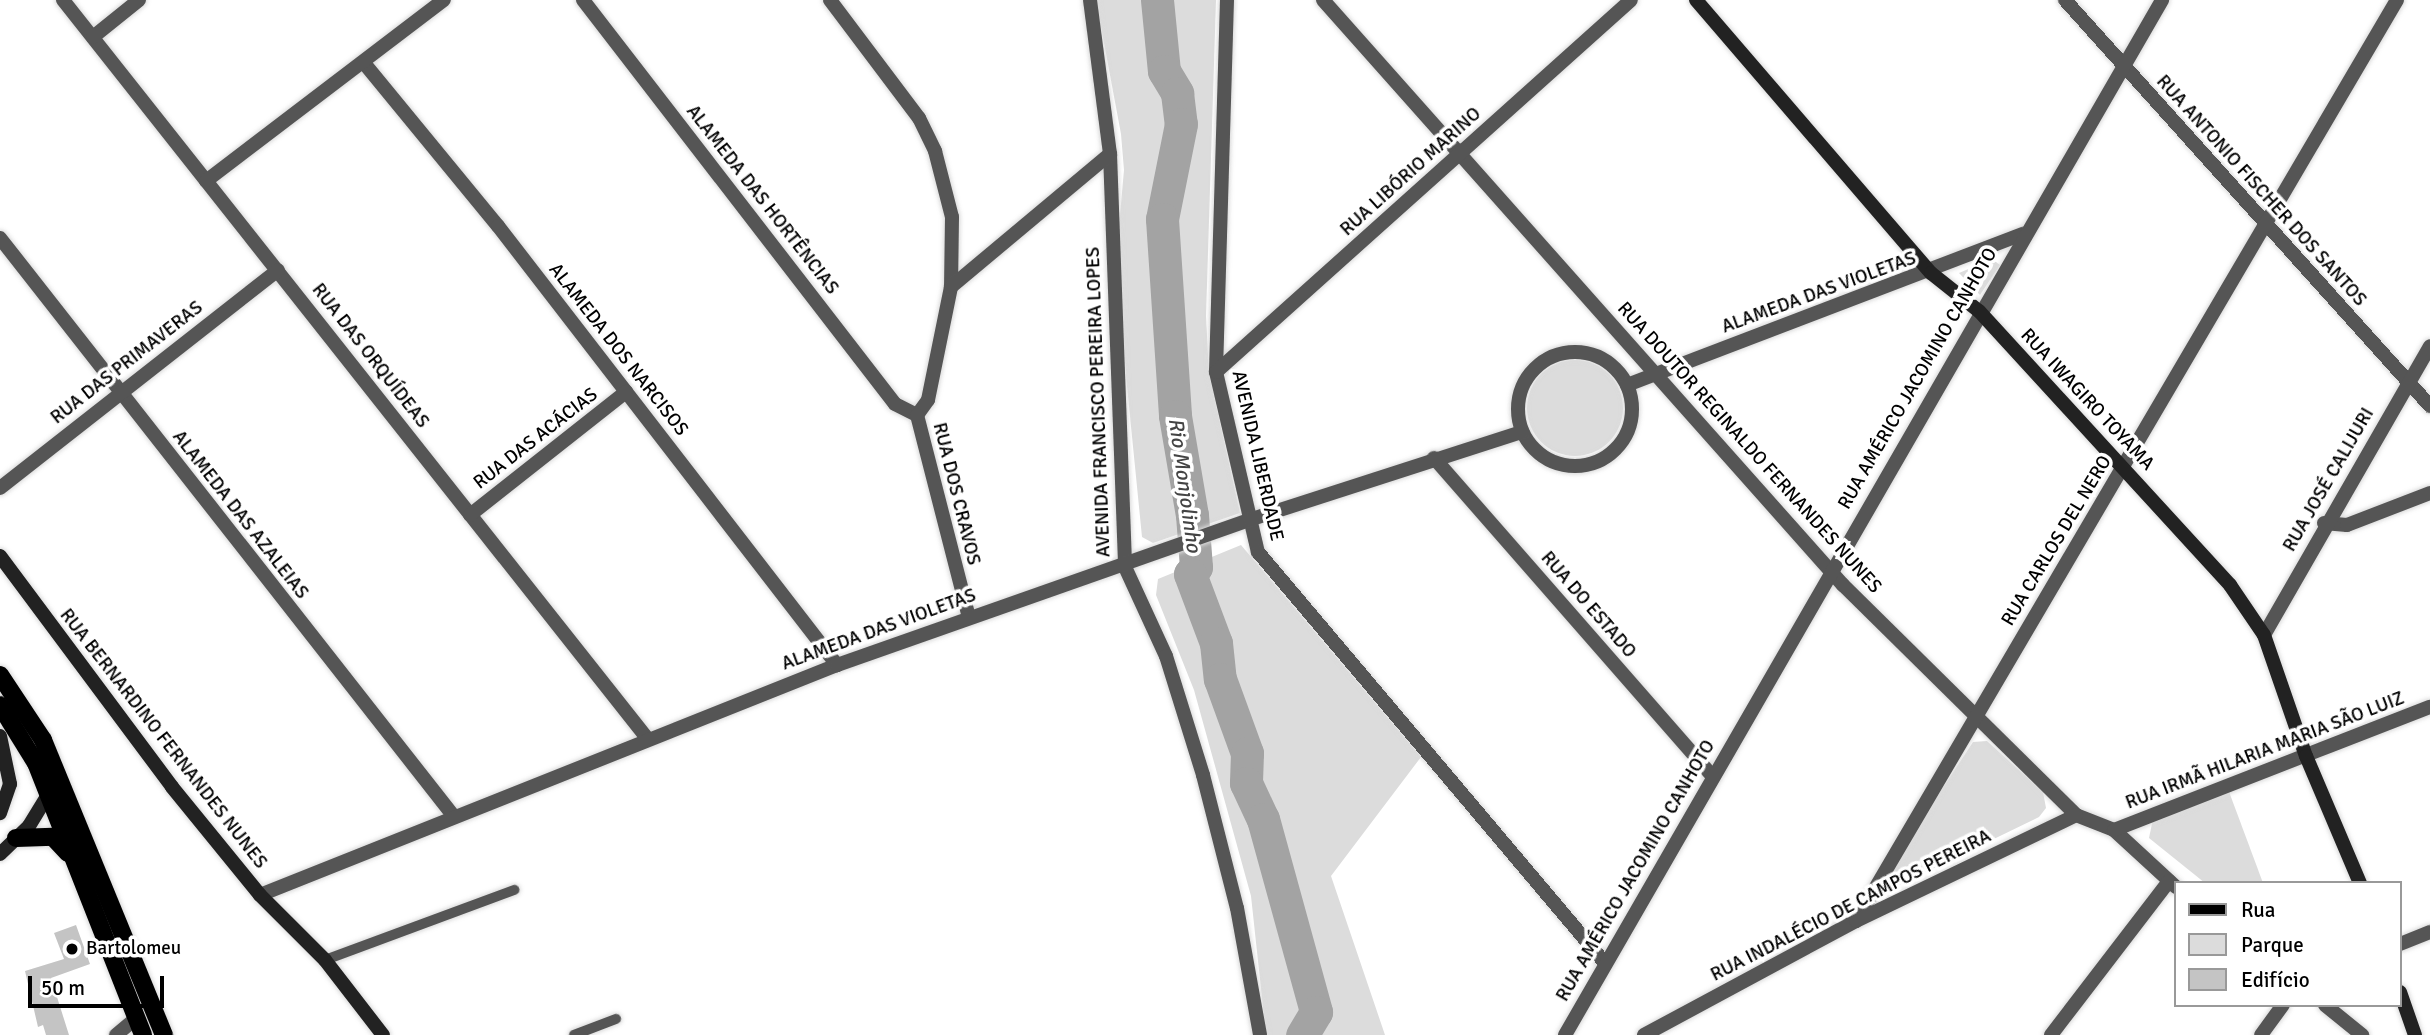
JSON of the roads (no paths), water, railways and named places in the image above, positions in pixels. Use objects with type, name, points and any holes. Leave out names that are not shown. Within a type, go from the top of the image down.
[{"type":"main road","points":[[0,675],[28,710],[58,775],[164,1035]]},
{"type":"main road","points":[[0,705],[26,742],[49,794],[139,1027]]},
{"type":"main road","points":[[16,838],[53,837],[78,866]]},
{"type":"street","name":"RUA DAS ORQUÍDEAS","points":[[63,0],[646,737]]},
{"type":"street","points":[[93,37],[139,0]]},
{"type":"street","points":[[206,181],[444,0]]},
{"type":"street","name":"ALAMEDA DAS HORTÊNCIAS","points":[[583,0],[895,404],[917,415]]},
{"type":"street","name":"RUA DOS CRAVOS","points":[[830,0],[919,117],[935,150],[952,217],[951,287],[928,400],[917,415],[969,617]]},
{"type":"street","name":"AVENIDA FRANCISCO PEREIRA LOPES","points":[[1090,0],[1110,154],[1125,567],[1166,656],[1203,775],[1237,908],[1260,1035]]},
{"type":"street","name":"AVENIDA LIBERDADE","points":[[1227,0],[1216,372],[1258,552],[1605,963]]},
{"type":"street","name":"RUA DOUTOR REGINALDO FERNANDES NUNES","points":[[1322,0],[1462,153],[1830,570],[2076,815],[2114,830],[2173,884]]},
{"type":"street","name":"RUA LIBÓRIO MARINO","points":[[1216,372],[1631,0]]},
{"type":"street","name":"RUA IWAGIRO TOYAMA","points":[[1696,0],[1931,273],[1979,311],[2230,585],[2264,635],[2306,756],[2359,881]]},
{"type":"street","name":"RUA ANTONIO FISCHER DOS SANTOS","points":[[2065,0],[2430,406]]},
{"type":"street","name":"RUA AMÉRICO JACOMINO CANHOTO","points":[[1565,1035],[2023,234],[2162,0]]},
{"type":"street","name":"RUA CARLOS DEL NERO","points":[[1856,921],[2397,0]]},
{"type":"street","name":"ALAMEDA DOS NARCISOS","points":[[364,63],[626,392],[837,665]]},
{"type":"street","points":[[951,287],[1110,154]]},
{"type":"street","name":"ALAMEDA DAS VIOLETAS","points":[[1627,385],[1931,273],[2023,234]]},
{"type":"street","name":"ALAMEDA DAS AZALEIAS","points":[[0,238],[452,814]]},
{"type":"street","name":"RUA DAS PRIMAVERAS","points":[[0,488],[278,270]]},
{"type":"street","name":"RUA JOSÉ CALIJURI","points":[[2264,635],[2324,523],[2430,346]]},
{"type":"street","points":[[1573,351],[1595,355],[1614,367],[1627,385],[1632,407],[1628,429],[1616,448],[1598,461],[1576,466],[1553,463],[1522,432],[1517,410],[1521,388],[1533,369],[1552,356],[1573,351]]},
{"type":"street","name":"RUA DAS ACÁCIAS","points":[[470,515],[626,392]]},
{"type":"street","name":"ALAMEDA DAS VIOLETAS","points":[[260,895],[452,814],[837,665],[969,617],[1125,567],[1252,519],[1434,458],[1522,432]]},
{"type":"street","name":"RUA DO ESTADO","points":[[1434,458],[1712,776]]},
{"type":"street","points":[[2324,523],[2347,525],[2430,493]]},
{"type":"street","name":"RUA BERNARDINO FERNANDES NUNES","points":[[0,556],[172,787],[260,895],[325,960],[383,1035]]},
{"type":"street","name":"RUA IRMÃ HILARIA MARIA SÃO LUIZ","points":[[2114,830],[2430,708]]},
{"type":"street","points":[[0,736],[10,769],[0,813]]},
{"type":"street","points":[[0,854],[16,838],[49,794],[58,775]]},
{"type":"street","name":"RUA INDALÉCIO DE CAMPOS PEREIRA","points":[[1644,1035],[1856,921],[2076,815]]},
{"type":"street","points":[[2051,1035],[2173,884]]},
{"type":"street","points":[[2402,943],[2430,932]]},
{"type":"street","points":[[2402,997],[2416,1035]]},
{"type":"street","points":[[2261,1035],[2282,1007]]},
{"type":"street","points":[[2327,1007],[2362,1035]]},
{"type":"street","points":[[116,1035],[139,1027]]},
{"type":"lane","points":[[325,960],[514,890]]},
{"type":"lane","points":[[574,1035],[616,1019]]},
{"type":"waterway","name":"Rio Monjolinho","points":[[1157,0],[1164,71],[1177,93],[1181,124],[1162,219],[1175,416],[1192,515],[1196,567],[1190,574],[1216,643],[1220,679],[1247,753],[1246,783],[1263,819],[1316,1012],[1302,1035]]},
{"type":"place","name":"Bartolomeu","points":[[72,949]]}]
